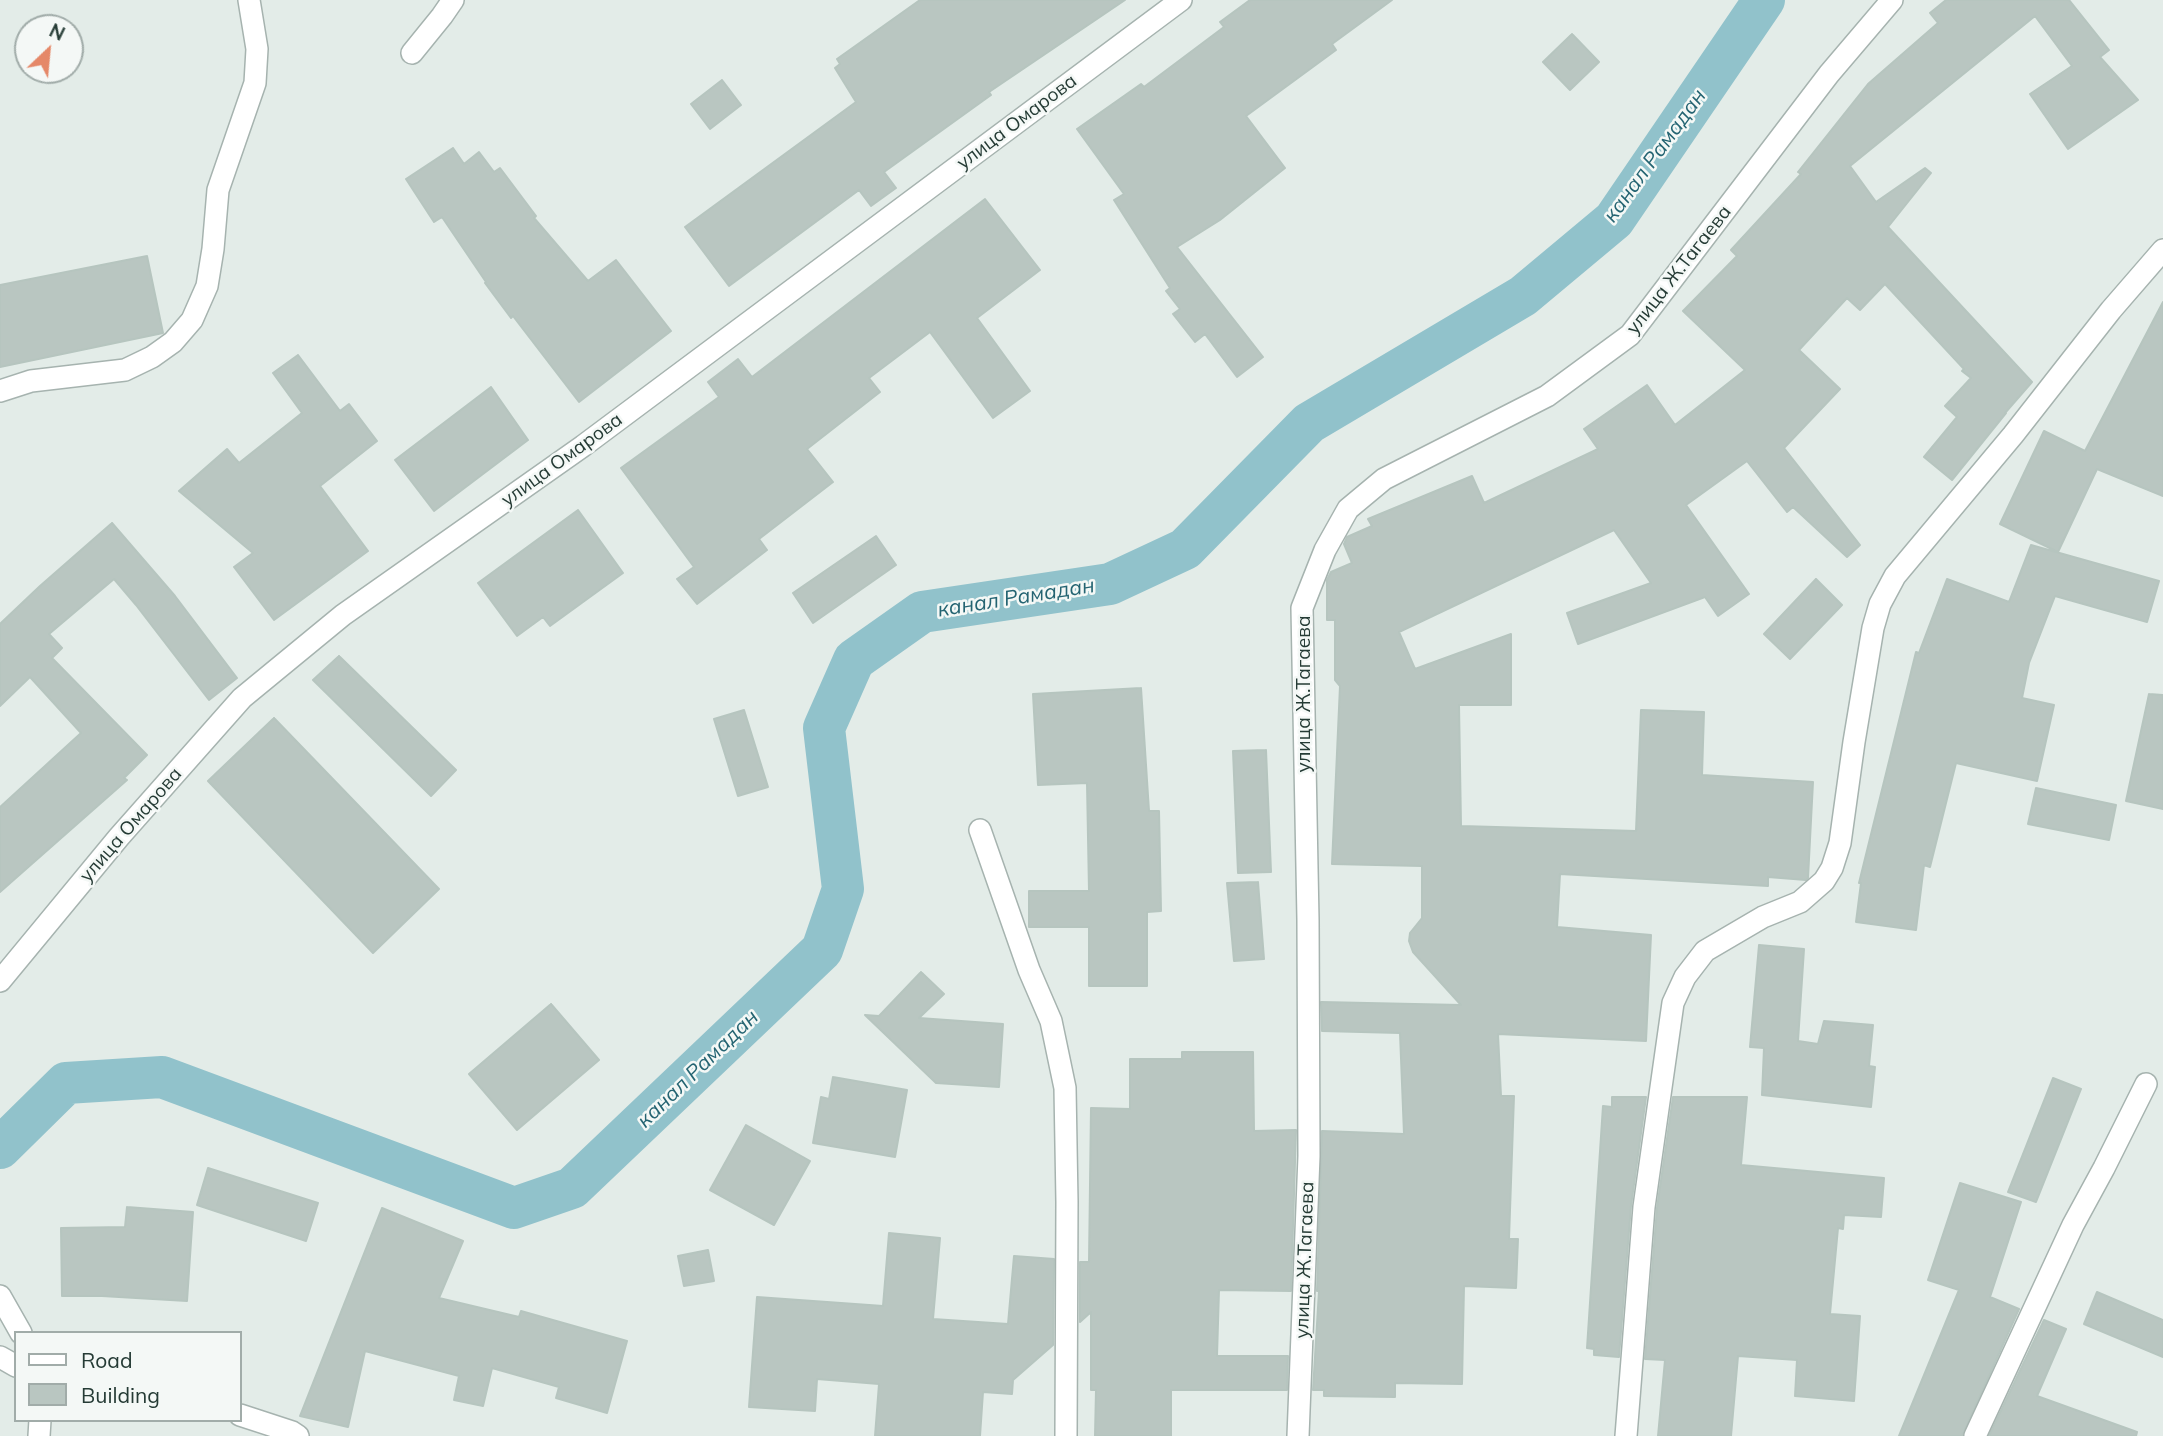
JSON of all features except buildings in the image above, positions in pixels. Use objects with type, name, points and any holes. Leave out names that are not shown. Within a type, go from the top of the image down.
[{"type":"street","points":[[0,391],[31,382],[125,370],[152,357],[173,342],[192,320],[207,286],[218,190],[255,83],[257,49],[249,0]]},
{"type":"street","points":[[412,53],[453,0]]},
{"type":"street","name":"улица Омарова","points":[[0,981],[119,837],[242,698],[343,615],[583,446],[1181,0]]},
{"type":"street","name":"улица Ж.Тагаева","points":[[1298,1436],[1309,1156],[1302,608],[1325,550],[1348,509],[1384,479],[1547,396],[1630,335],[1829,74],[1892,0]]},
{"type":"street","points":[[1626,1436],[1644,1207],[1673,1003],[1685,977],[1705,951],[1763,917],[1800,902],[1824,881],[1832,868],[1840,843],[1873,628],[1880,604],[1895,576],[2163,250]]},
{"type":"street","points":[[980,830],[1029,970],[1051,1021],[1065,1088],[1066,1436]]},
{"type":"street","points":[[1975,1436],[2073,1224],[2146,1084]]},
{"type":"street","points":[[0,1296],[20,1331]]},
{"type":"street","points":[[242,1416],[298,1436]]},
{"type":"waterway","name":"канал Рамадан","points":[[0,1148],[66,1083],[162,1077],[514,1208],[572,1188],[822,950],[843,889],[824,728],[854,660],[922,612],[1110,584],[1185,549],[1309,423],[1523,296],[1614,220],[1764,0]]}]
